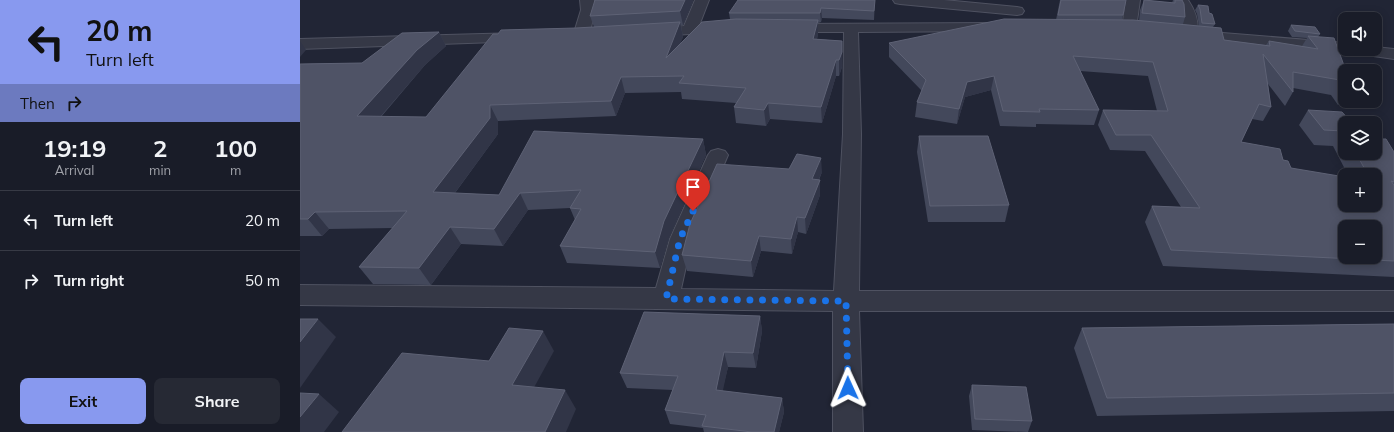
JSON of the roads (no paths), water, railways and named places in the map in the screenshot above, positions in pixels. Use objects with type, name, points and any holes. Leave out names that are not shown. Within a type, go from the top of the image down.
[{"type":"street","points":[[581,36],[588,10],[587,0]]},
{"type":"street","points":[[689,31],[702,0]]},
{"type":"street","points":[[900,0],[1015,15]]},
{"type":"street","points":[[1133,0],[1122,28],[1144,30]]},
{"type":"street","points":[[1183,3],[1188,9],[1192,25],[1190,34]]},
{"type":"street","points":[[775,28],[851,29],[1015,15]]},
{"type":"street","points":[[642,33],[738,28]]},
{"type":"street","points":[[848,432],[846,301],[852,134],[851,29]]},
{"type":"street","points":[[1174,32],[1338,47]]},
{"type":"street","points":[[565,36],[596,35]]},
{"type":"street","points":[[300,44],[533,37]]},
{"type":"street","points":[[1382,53],[1394,54]]},
{"type":"street","points":[[666,299],[680,239],[718,155]]},
{"type":"street","points":[[300,296],[496,296],[846,301],[1394,301]]}]
